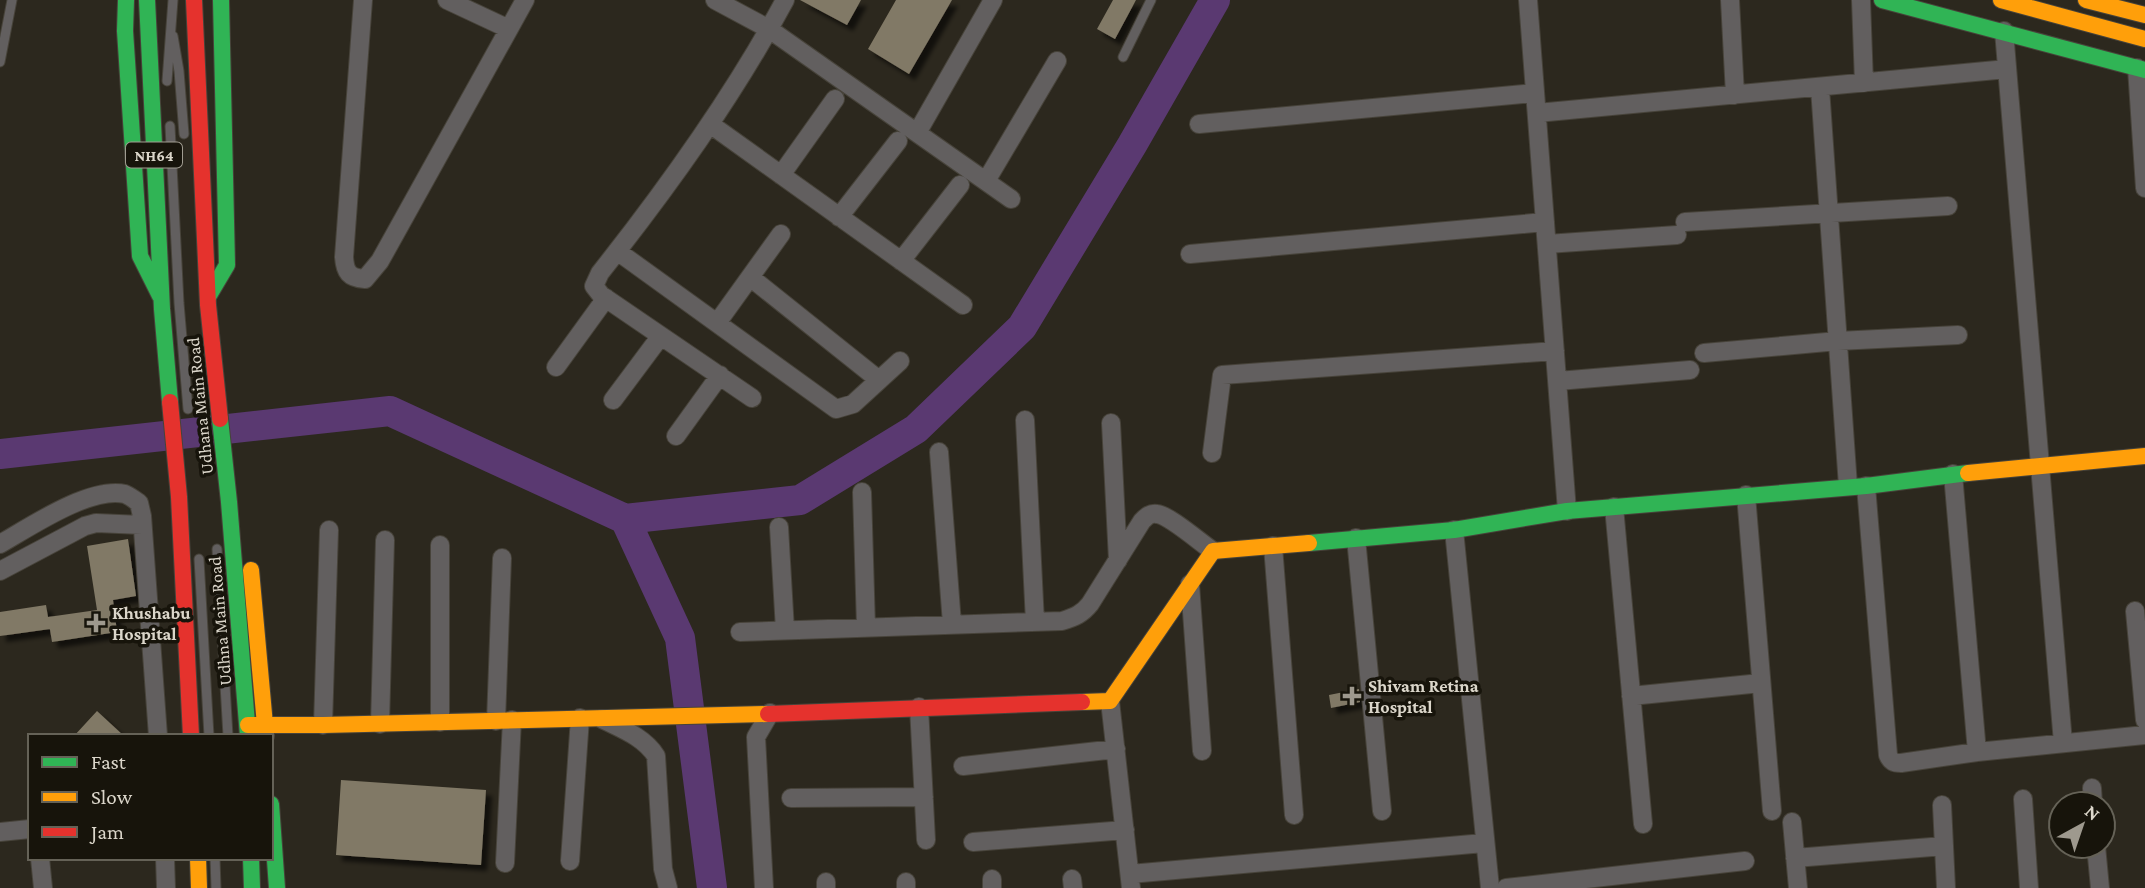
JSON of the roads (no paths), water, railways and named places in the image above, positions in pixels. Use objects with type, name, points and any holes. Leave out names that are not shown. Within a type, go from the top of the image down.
[{"type":"main road","points":[[126,0],[125,32],[140,256],[162,305]]},
{"type":"main road","name":"NH64","points":[[147,0],[162,305],[179,497],[191,734]]},
{"type":"main road","name":"NH64","points":[[194,0],[208,301]]},
{"type":"main road","points":[[208,301],[227,265],[221,0]]},
{"type":"main road","points":[[1882,0],[2141,69]]},
{"type":"main road","points":[[2001,0],[2145,39]]},
{"type":"main road","points":[[2086,0],[2145,15]]},
{"type":"main road","name":"Udhana Main Road","points":[[208,301],[229,502]]},
{"type":"main road","points":[[248,730],[266,731],[323,725],[762,714],[1110,701],[1213,551],[1454,530],[1567,511],[1866,486],[1953,474],[2145,456]]},
{"type":"main road","name":"Udhna Main Road","points":[[229,502],[248,730]]},
{"type":"main road","points":[[232,541],[249,556],[266,731]]},
{"type":"main road","points":[[273,832],[277,888]]},
{"type":"main road","points":[[198,860],[199,888]]},
{"type":"main road","points":[[251,860],[252,888]]},
{"type":"street","points":[[363,0],[344,257],[348,274],[356,279],[365,279],[380,261],[525,0]]},
{"type":"street","points":[[447,0],[509,29]]},
{"type":"street","points":[[715,0],[769,29],[1011,200]]},
{"type":"street","points":[[752,398],[606,299],[594,286],[600,273],[710,124],[785,0]]},
{"type":"street","points":[[917,133],[993,0]]},
{"type":"street","points":[[1528,0],[1567,511]]},
{"type":"street","points":[[1730,0],[1735,95]]},
{"type":"street","points":[[1861,0],[1864,83]]},
{"type":"street","points":[[2004,31],[2063,743]]},
{"type":"street","points":[[986,181],[1057,61]]},
{"type":"street","points":[[1537,113],[2007,69]]},
{"type":"street","points":[[2141,69],[2145,188]]},
{"type":"street","points":[[1820,88],[1848,486]]},
{"type":"street","points":[[1199,124],[1535,93]]},
{"type":"street","points":[[780,175],[835,99]]},
{"type":"street","points":[[710,124],[963,305]]},
{"type":"street","points":[[839,217],[898,141]]},
{"type":"street","points":[[901,261],[960,185]]},
{"type":"street","points":[[1547,244],[1829,213],[1948,206]]},
{"type":"street","points":[[1190,254],[1545,222]]},
{"type":"street","points":[[717,323],[781,234]]},
{"type":"street","points":[[617,251],[836,409],[853,404],[900,361]]},
{"type":"street","points":[[750,277],[879,380]]},
{"type":"street","points":[[556,366],[606,299]]},
{"type":"street","points":[[1704,353],[1838,341],[1958,335]]},
{"type":"street","points":[[613,400],[660,337]]},
{"type":"street","points":[[1212,453],[1222,375],[1555,351]]},
{"type":"street","points":[[1558,381],[1690,370]]},
{"type":"street","points":[[676,436],[720,376]]},
{"type":"street","points":[[1025,420],[1035,621]]},
{"type":"street","points":[[1111,423],[1118,559]]},
{"type":"street","points":[[939,452],[952,624]]},
{"type":"street","points":[[1953,474],[1977,752]]},
{"type":"street","points":[[1866,486],[1888,755],[1894,763],[2145,735]]},
{"type":"street","points":[[862,492],[866,627]]},
{"type":"street","points":[[0,544],[61,509],[102,494],[126,494],[139,503],[158,734]]},
{"type":"street","points":[[1746,495],[1772,811]]},
{"type":"street","points":[[1614,507],[1643,824]]},
{"type":"street","points":[[740,632],[1062,621],[1083,613],[1150,514],[1156,513],[1169,519],[1213,551]]},
{"type":"street","points":[[0,571],[85,526],[103,523],[142,525]]},
{"type":"street","points":[[779,527],[785,630]]},
{"type":"street","points":[[323,725],[329,530]]},
{"type":"street","points":[[1454,530],[1490,888]]},
{"type":"street","points":[[1356,538],[1382,810]]},
{"type":"street","points":[[380,724],[385,540]]},
{"type":"street","points":[[440,545],[440,722]]},
{"type":"street","points":[[1273,546],[1294,815]]},
{"type":"street","points":[[502,558],[505,863]]},
{"type":"street","points":[[1190,584],[1202,751]]},
{"type":"street","points":[[2135,611],[2145,720]]},
{"type":"street","points":[[1631,696],[1761,683]]},
{"type":"street","points":[[1110,701],[1130,881],[1484,843]]},
{"type":"street","points":[[919,707],[926,840]]},
{"type":"street","points":[[762,714],[756,737],[764,888]]},
{"type":"street","points":[[570,861],[580,718]]},
{"type":"street","points":[[599,718],[639,738],[656,756],[663,869],[668,888]]},
{"type":"street","points":[[963,766],[1116,749]]},
{"type":"street","points":[[791,798],[924,797]]},
{"type":"street","points":[[2023,799],[2029,888]]},
{"type":"street","points":[[1942,805],[1946,888]]},
{"type":"street","points":[[1792,822],[1798,888]]},
{"type":"street","points":[[0,832],[28,829]]},
{"type":"street","points":[[973,842],[1125,830]]},
{"type":"street","points":[[1795,858],[1944,846]]},
{"type":"street","points":[[40,860],[43,888]]},
{"type":"street","points":[[165,860],[166,888]]},
{"type":"street","points":[[2097,860],[2100,888]]},
{"type":"street","points":[[1506,888],[1745,861]]},
{"type":"lane","points":[[0,62],[12,0]]},
{"type":"lane","points":[[167,86],[173,0]]},
{"type":"lane","points":[[1123,57],[1151,0]]},
{"type":"lane","points":[[172,25],[179,71],[184,140]]},
{"type":"lane","points":[[169,113],[179,303],[189,425]]},
{"type":"lane","points":[[216,535],[228,734]]},
{"type":"lane","points":[[198,546],[209,734]]},
{"type":"lane","points":[[215,860],[216,888]]},
{"type":"waterway","points":[[625,519],[800,500],[916,429],[1022,327],[1132,145],[1215,0]]},
{"type":"waterway","points":[[0,454],[390,411],[625,519],[680,638],[712,888]]},
{"type":"place","name":"Khushabu Hospital","points":[[96,623]]},
{"type":"place","name":"Shivam Retina Hospital","points":[[1352,696]]}]
